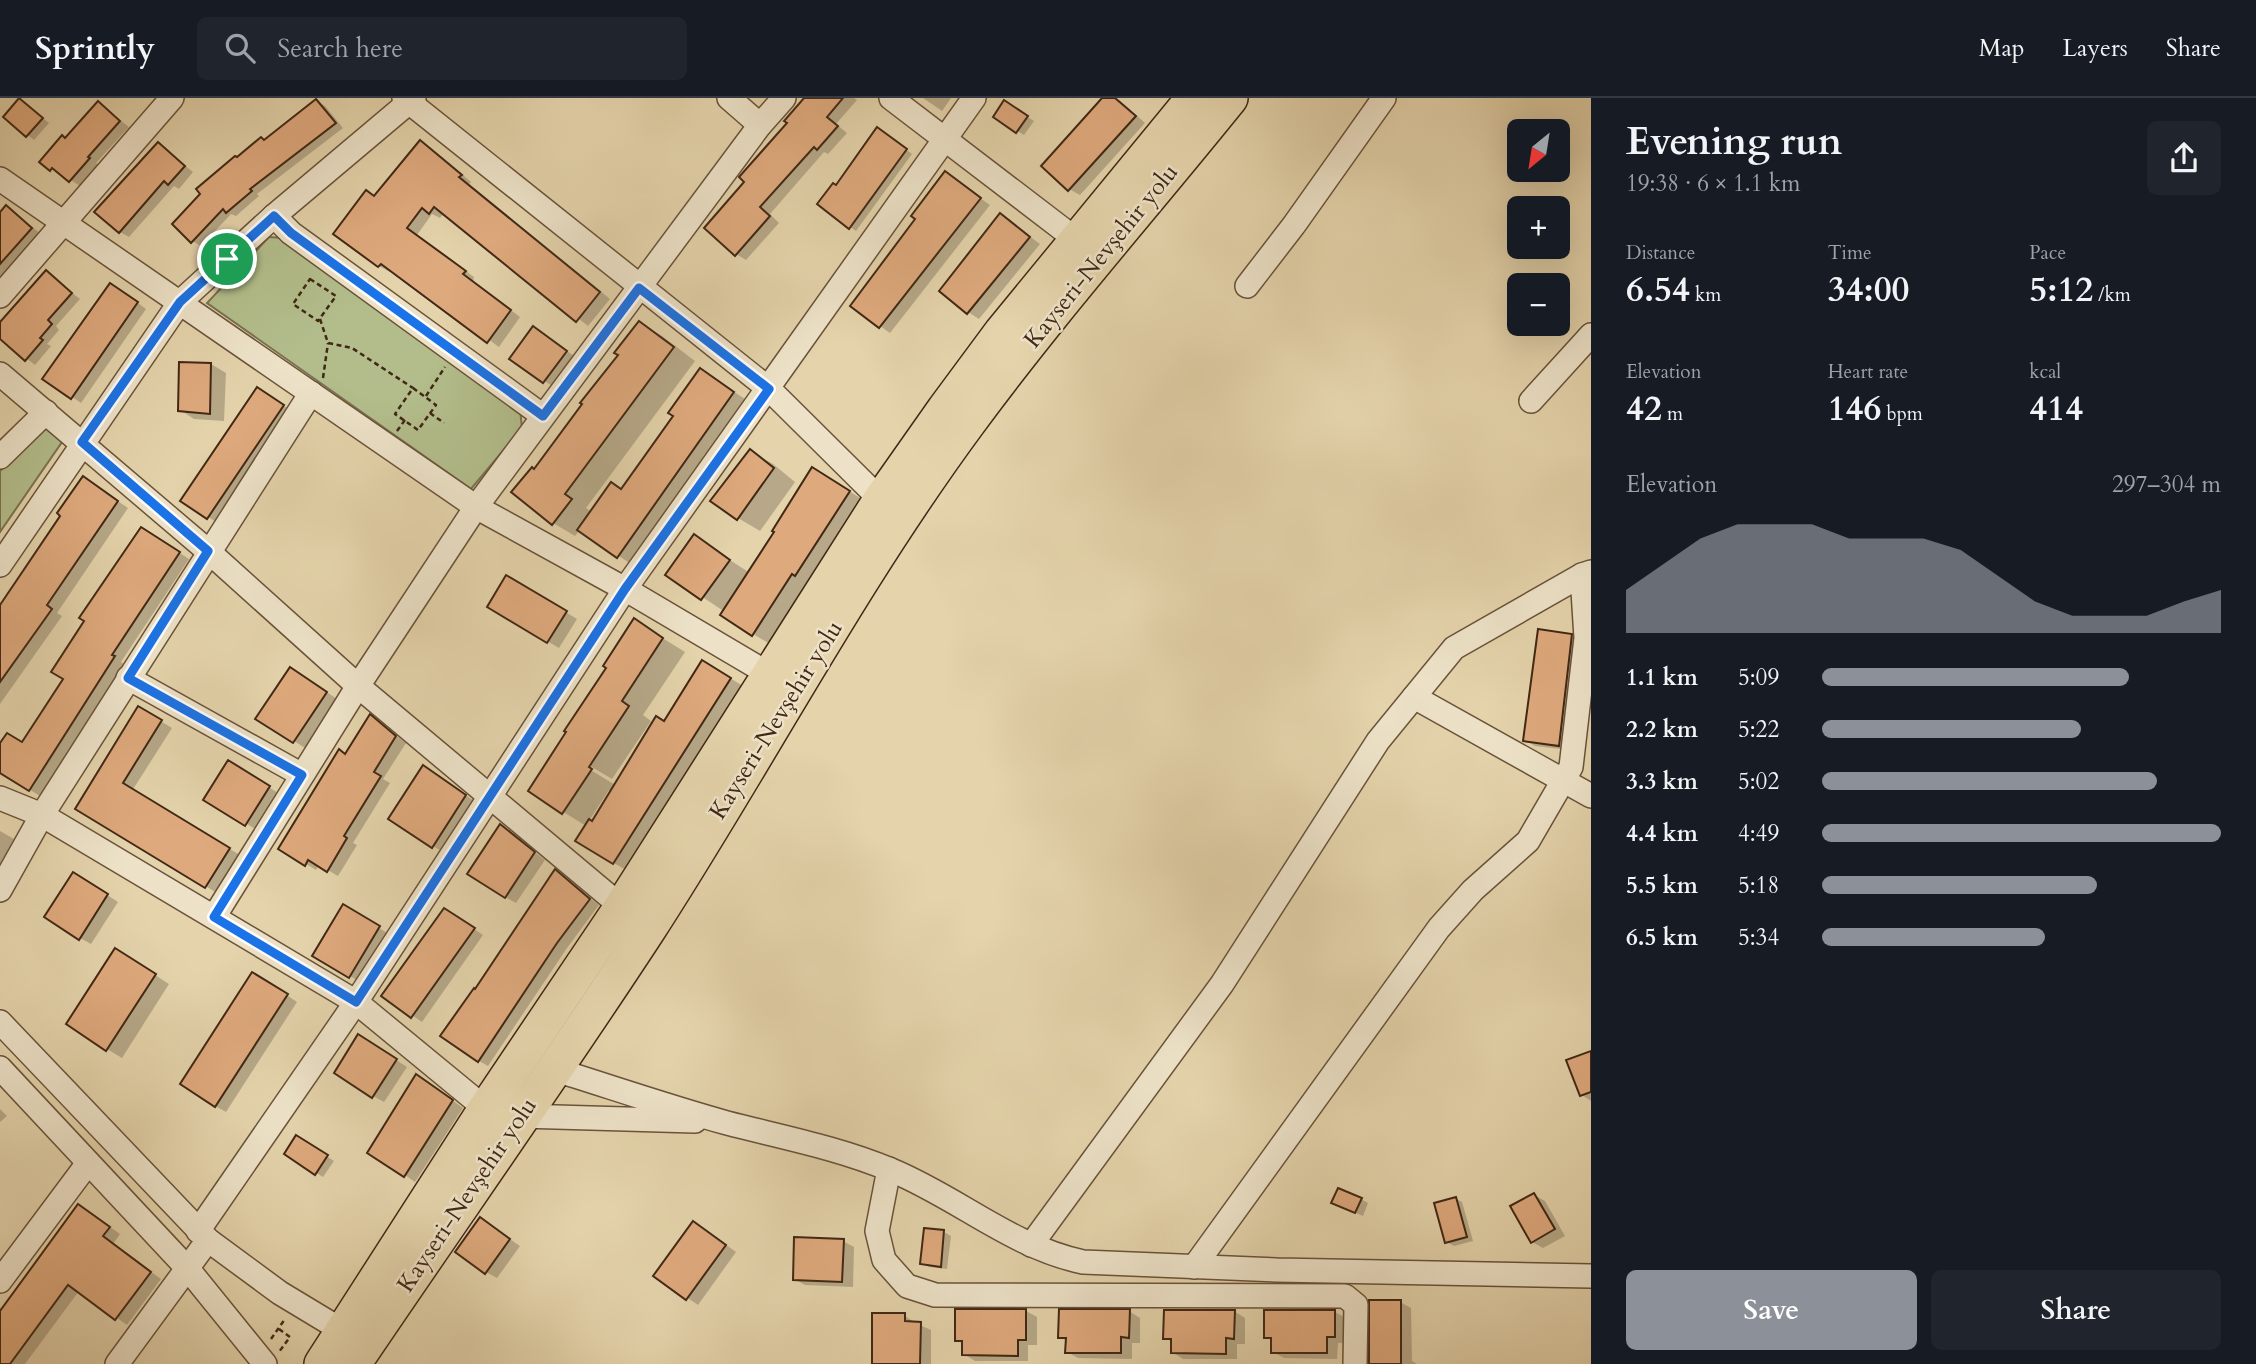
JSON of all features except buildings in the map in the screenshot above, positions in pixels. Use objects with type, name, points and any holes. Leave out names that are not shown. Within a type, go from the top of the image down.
[{"type":"highway","name":"Kayseri-Nevşehir yolu","points":[[322,1364],[486,1109],[622,907],[881,500],[1002,332],[1194,98]]},
{"type":"highway","name":"Kayseri-Nevşehir yolu","points":[[353,1364],[650,927],[808,666],[911,504],[1025,348],[1230,98]]},
{"type":"street","points":[[0,296],[172,98]]},
{"type":"street","points":[[729,98],[760,125]]},
{"type":"street","points":[[214,917],[358,686],[476,507],[760,125],[784,98]]},
{"type":"street","points":[[891,98],[1078,241]]},
{"type":"street","points":[[117,1364],[188,1269],[203,1235],[625,589],[974,98]]},
{"type":"street","points":[[1247,286],[1384,98]]},
{"type":"street","points":[[0,565],[180,302],[409,99],[639,288],[769,389],[881,500]]},
{"type":"street","points":[[0,179],[476,507],[625,589],[769,674]]},
{"type":"street","points":[[274,216],[291,233],[543,416]]},
{"type":"street","points":[[1531,401],[1591,335]]},
{"type":"street","points":[[0,374],[208,551],[358,686],[622,907]]},
{"type":"street","points":[[0,890],[42,814],[208,551],[316,396]]},
{"type":"street","points":[[0,457],[46,412]]},
{"type":"street","points":[[1031,1245],[1222,984],[1378,741],[1454,648],[1586,574],[1586,638],[1571,767],[1528,841],[1473,890],[1439,928],[1194,1267]]},
{"type":"street","points":[[128,678],[302,775]]},
{"type":"street","points":[[1414,697],[1591,796]]},
{"type":"street","points":[[0,798],[42,814],[356,1002],[486,1109]]},
{"type":"street","points":[[0,1022],[203,1235],[252,1274],[343,1331]]},
{"type":"street","points":[[0,1068],[188,1269],[267,1360]]},
{"type":"street","points":[[553,1069],[889,1169],[953,1200],[999,1229],[1031,1245],[1060,1257],[1083,1262],[1591,1276]]},
{"type":"street","points":[[521,1116],[726,1122]]},
{"type":"street","points":[[0,1282],[88,1163]]},
{"type":"street","points":[[889,1169],[877,1231],[884,1260],[907,1286],[935,1295],[1345,1296],[1356,1305],[1355,1364]]},
{"type":"path","points":[[310,279],[336,296],[320,319],[318,321],[293,304],[310,279]]},
{"type":"path","points":[[316,396],[328,343],[320,319]]},
{"type":"path","points":[[328,343],[352,348],[413,388],[436,405],[418,430],[395,414],[413,388]]},
{"type":"path","points":[[426,397],[455,352]]},
{"type":"path","points":[[430,413],[444,422]]},
{"type":"path","points":[[267,1360],[278,1329],[296,1303]]},
{"type":"path","points":[[267,1360],[290,1337],[278,1329]]},
{"type":"green space","points":[[269,237],[284,238],[520,409],[522,428],[471,489],[207,303]]},
{"type":"green space","points":[[48,426],[62,442],[0,532],[0,471]]},
{"type":"route","points":[[274,216],[291,233],[543,416],[639,288],[769,389],[625,589],[356,1002],[214,917],[302,775],[128,678],[208,551],[82,442],[180,302],[227,259],[274,216]]}]
